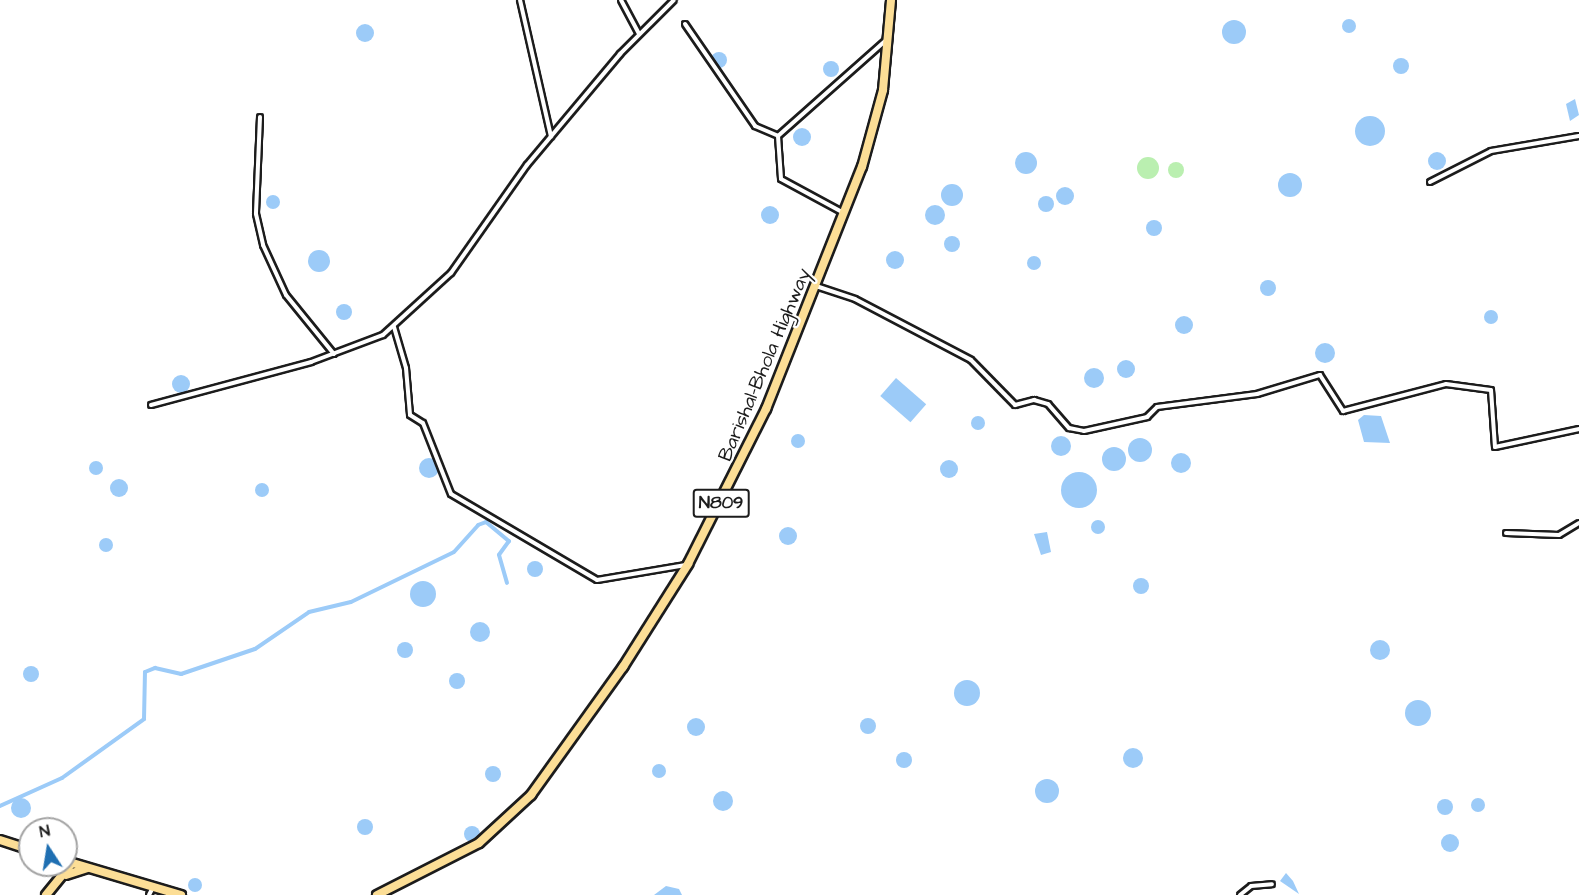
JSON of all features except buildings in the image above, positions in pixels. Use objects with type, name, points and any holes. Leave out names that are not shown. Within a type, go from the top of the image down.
[{"type":"highway","name":"Barishal-Bhola Highway","points":[[377,895],[479,843],[531,795],[623,667],[688,564],[766,409],[845,214],[883,90],[891,0]]},
{"type":"highway","points":[[0,840],[18,846]]},
{"type":"highway","points":[[78,865],[181,895]]},
{"type":"highway","points":[[78,872],[89,868]]},
{"type":"highway","points":[[46,895],[62,877]]},
{"type":"street","points":[[520,0],[551,138]]},
{"type":"street","points":[[621,0],[639,34]]},
{"type":"street","points":[[151,405],[334,354],[394,327],[451,273],[551,138],[639,34],[674,0]]},
{"type":"street","points":[[686,24],[755,126],[778,136]]},
{"type":"street","points":[[778,136],[887,39]]},
{"type":"street","points":[[260,117],[256,214],[262,245],[286,295],[334,354]]},
{"type":"street","points":[[778,136],[781,179],[845,214]]},
{"type":"street","points":[[1430,182],[1491,151],[1579,136]]},
{"type":"street","points":[[816,286],[855,299],[971,360],[1015,405],[1034,400],[1048,404],[1069,428],[1084,431],[1147,417],[1157,407],[1257,394],[1320,375],[1343,411],[1446,384],[1491,390],[1495,447],[1579,429]]},
{"type":"street","points":[[394,327],[406,368],[410,415],[423,423],[451,494],[597,580],[688,564]]},
{"type":"street","points":[[1506,533],[1559,535],[1579,523]]},
{"type":"street","points":[[1240,895],[1251,886],[1272,884]]},
{"type":"street","points":[[149,895],[153,886]]},
{"type":"green space","points":[[1148,157],[1156,160],[1159,168],[1156,176],[1148,179],[1140,176],[1137,168],[1140,160]]},
{"type":"green space","points":[[1176,162],[1182,164],[1184,170],[1182,176],[1176,178],[1170,176],[1168,170],[1170,164]]},
{"type":"water","points":[[1346,19],[1352,19],[1356,26],[1352,33],[1346,33],[1342,29],[1342,23]]},
{"type":"water","points":[[1234,20],[1243,23],[1246,32],[1243,41],[1234,44],[1225,41],[1222,32],[1225,23]]},
{"type":"water","points":[[365,24],[371,27],[374,33],[371,39],[365,42],[359,39],[356,33],[359,27]]},
{"type":"water","points":[[719,52],[727,60],[719,68],[711,60]]},
{"type":"water","points":[[1401,58],[1407,60],[1409,66],[1407,72],[1401,74],[1395,72],[1393,66],[1395,60]]},
{"type":"water","points":[[831,61],[837,63],[839,69],[837,75],[831,77],[825,75],[823,69],[825,63]]},
{"type":"water","points":[[1575,99],[1579,115],[1570,121],[1566,104]]},
{"type":"water","points":[[1370,116],[1376,117],[1384,125],[1384,137],[1376,145],[1370,146],[1364,145],[1356,137],[1355,131],[1356,125],[1364,117]]},
{"type":"water","points":[[802,128],[808,131],[811,137],[808,143],[802,146],[796,143],[793,137],[796,131]]},
{"type":"water","points":[[1026,152],[1034,155],[1037,163],[1034,171],[1026,174],[1018,171],[1015,163],[1018,155]]},
{"type":"water","points":[[1437,152],[1443,155],[1446,161],[1443,167],[1437,170],[1431,167],[1428,161],[1431,155]]},
{"type":"water","points":[[1290,173],[1299,176],[1302,185],[1299,194],[1290,197],[1281,194],[1278,185],[1281,176]]},
{"type":"water","points":[[952,184],[960,187],[963,195],[960,203],[952,206],[944,203],[941,195],[944,187]]},
{"type":"water","points":[[1065,187],[1071,190],[1074,196],[1071,202],[1065,205],[1059,202],[1056,196],[1059,190]]},
{"type":"water","points":[[273,195],[278,197],[280,202],[278,207],[273,209],[268,207],[266,202],[268,197]]},
{"type":"water","points":[[1043,196],[1049,196],[1054,204],[1052,210],[1043,212],[1038,207],[1038,201]]},
{"type":"water","points":[[935,205],[942,208],[945,215],[942,222],[935,225],[928,222],[925,215],[928,208]]},
{"type":"water","points":[[770,206],[776,209],[779,215],[776,221],[770,224],[764,221],[761,215],[764,209]]},
{"type":"water","points":[[1154,220],[1160,222],[1162,228],[1160,234],[1154,236],[1148,234],[1146,228],[1148,222]]},
{"type":"water","points":[[949,236],[955,236],[960,244],[958,250],[949,252],[944,247],[944,241]]},
{"type":"water","points":[[319,250],[327,253],[330,261],[327,269],[319,272],[311,269],[308,261],[311,253]]},
{"type":"water","points":[[895,251],[901,254],[904,260],[901,266],[895,269],[889,266],[886,260],[889,254]]},
{"type":"water","points":[[1031,256],[1037,256],[1041,263],[1037,270],[1031,270],[1027,266],[1027,260]]},
{"type":"water","points":[[1268,280],[1276,288],[1268,296],[1260,288]]},
{"type":"water","points":[[344,304],[350,306],[352,312],[350,318],[344,320],[338,318],[336,312],[338,306]]},
{"type":"water","points":[[1488,310],[1494,310],[1498,317],[1494,324],[1488,324],[1484,320],[1484,314]]},
{"type":"water","points":[[1184,316],[1190,319],[1193,325],[1190,331],[1184,334],[1178,331],[1175,325],[1178,319]]},
{"type":"water","points":[[1325,343],[1332,346],[1335,353],[1332,360],[1325,363],[1318,360],[1315,353],[1318,346]]},
{"type":"water","points":[[1126,360],[1132,363],[1135,369],[1132,375],[1126,378],[1120,375],[1117,369],[1120,363]]},
{"type":"water","points":[[1090,368],[1098,368],[1104,374],[1104,382],[1098,388],[1090,388],[1084,382],[1084,374]]},
{"type":"water","points":[[181,375],[187,378],[190,384],[187,390],[181,393],[175,390],[172,384],[175,378]]},
{"type":"water","points":[[896,378],[926,404],[910,422],[880,396]]},
{"type":"water","points":[[1364,415],[1381,416],[1390,443],[1364,442],[1358,420]]},
{"type":"water","points":[[975,416],[981,416],[985,423],[981,430],[975,430],[971,426],[971,420]]},
{"type":"water","points":[[795,434],[801,434],[805,441],[801,448],[795,448],[791,444],[791,438]]},
{"type":"water","points":[[1061,436],[1068,439],[1071,446],[1068,453],[1061,456],[1054,453],[1051,446],[1054,439]]},
{"type":"water","points":[[1140,438],[1145,439],[1151,445],[1151,455],[1145,461],[1140,462],[1135,461],[1129,455],[1128,450],[1129,445],[1135,439]]},
{"type":"water","points":[[1114,447],[1122,451],[1126,459],[1122,467],[1114,471],[1106,467],[1102,459],[1106,451]]},
{"type":"water","points":[[1181,453],[1188,456],[1191,463],[1188,470],[1181,473],[1174,470],[1171,463],[1174,456]]},
{"type":"water","points":[[429,458],[436,461],[439,468],[436,475],[429,478],[422,475],[419,468],[422,461]]},
{"type":"water","points":[[945,460],[953,460],[958,465],[956,476],[945,478],[940,473],[940,465]]},
{"type":"water","points":[[96,461],[101,463],[103,468],[101,473],[96,475],[91,473],[89,468],[91,463]]},
{"type":"water","points":[[1079,472],[1091,478],[1097,490],[1091,502],[1079,508],[1067,502],[1061,490],[1067,478]]},
{"type":"water","points":[[119,479],[125,482],[128,488],[125,494],[119,497],[113,494],[110,488],[113,482]]},
{"type":"water","points":[[262,483],[267,485],[269,490],[267,495],[262,497],[257,495],[255,490],[257,485]]},
{"type":"water","points":[[1098,520],[1103,522],[1105,527],[1103,532],[1098,534],[1093,532],[1091,527],[1093,522]]},
{"type":"water","points":[[788,527],[794,530],[797,536],[794,542],[788,545],[782,542],[779,536],[782,530]]},
{"type":"water","points":[[1047,532],[1051,552],[1041,555],[1034,534]]},
{"type":"water","points":[[106,538],[111,540],[113,545],[111,550],[106,552],[101,550],[99,545],[101,540]]},
{"type":"water","points":[[535,561],[543,569],[535,577],[527,569]]},
{"type":"water","points":[[1141,578],[1147,580],[1149,586],[1147,592],[1141,594],[1135,592],[1133,586],[1135,580]]},
{"type":"water","points":[[423,581],[432,585],[436,594],[432,603],[423,607],[414,603],[410,594],[414,585]]},
{"type":"water","points":[[480,622],[487,625],[490,632],[487,639],[480,642],[473,639],[470,632],[473,625]]},
{"type":"water","points":[[1380,640],[1387,643],[1390,650],[1387,657],[1380,660],[1373,657],[1370,650],[1373,643]]},
{"type":"water","points":[[402,642],[408,642],[413,650],[411,656],[402,658],[397,653],[397,647]]},
{"type":"water","points":[[31,666],[39,674],[31,682],[23,674]]},
{"type":"water","points":[[454,673],[460,673],[465,681],[463,687],[454,689],[449,684],[449,678]]},
{"type":"water","points":[[967,680],[977,683],[980,693],[977,703],[967,706],[957,703],[954,693],[957,683]]},
{"type":"water","points":[[1418,700],[1427,704],[1431,713],[1427,722],[1418,726],[1409,722],[1405,713],[1409,704]]},
{"type":"water","points":[[696,718],[702,721],[705,727],[702,733],[696,736],[690,733],[687,727],[690,721]]},
{"type":"water","points":[[868,718],[876,726],[868,734],[860,726]]},
{"type":"water","points":[[1129,748],[1137,748],[1143,754],[1143,762],[1137,768],[1129,768],[1123,762],[1123,754]]},
{"type":"water","points":[[901,752],[907,752],[912,760],[910,766],[901,768],[896,763],[896,757]]},
{"type":"water","points":[[659,764],[664,766],[666,771],[664,776],[659,778],[654,776],[652,771],[654,766]]},
{"type":"water","points":[[493,766],[501,774],[493,782],[485,774]]},
{"type":"water","points":[[1047,779],[1055,783],[1059,791],[1055,799],[1047,803],[1039,799],[1035,791],[1039,783]]},
{"type":"water","points":[[719,791],[727,791],[733,797],[733,805],[727,811],[719,811],[713,805],[713,797]]},
{"type":"water","points":[[1478,798],[1483,800],[1485,805],[1483,810],[1478,812],[1473,810],[1471,805],[1473,800]]},
{"type":"water","points":[[17,799],[25,799],[30,804],[30,812],[25,817],[17,817],[12,812],[12,804]]},
{"type":"water","points":[[1445,799],[1453,807],[1445,815],[1437,807]]},
{"type":"water","points":[[362,819],[368,819],[373,827],[371,833],[362,835],[357,830],[357,824]]},
{"type":"water","points":[[469,826],[475,826],[480,834],[478,840],[469,842],[464,837],[464,831]]},
{"type":"water","points":[[1446,834],[1454,834],[1459,839],[1457,850],[1446,852],[1441,847],[1441,839]]},
{"type":"water","points":[[1286,873],[1293,881],[1299,894],[1280,881]]},
{"type":"water","points":[[195,878],[200,880],[202,885],[200,890],[195,892],[190,890],[188,885],[190,880]]},
{"type":"water","points":[[666,886],[679,889],[682,895],[654,895]]},
{"type":"waterway","points":[[0,806],[62,778],[144,719],[145,672],[155,668],[181,674],[255,649],[309,612],[351,602],[454,552],[478,525],[486,522],[509,541],[499,555],[507,583]]}]
